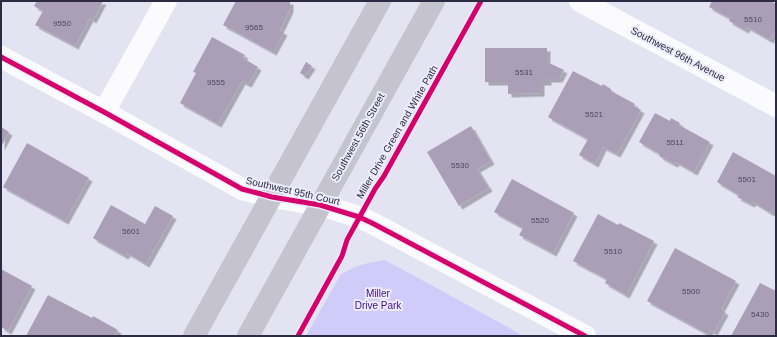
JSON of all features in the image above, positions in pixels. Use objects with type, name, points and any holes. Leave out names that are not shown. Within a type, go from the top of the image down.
[{"type":"main road","points":[[194,336],[380,1]]},
{"type":"main road","name":"Southwest 56th Street","points":[[248,336],[434,1]]},
{"type":"street","points":[[104,112],[166,1]]},
{"type":"street","name":"Southwest 96th Avenue","points":[[580,1],[776,106]]},
{"type":"street","name":"Southwest 95th Court","points":[[1,57],[104,112],[242,189],[272,197],[320,205],[359,217],[585,336]]},
{"type":"green space","name":"Miller Drive Park","points":[[385,260],[524,336],[306,336],[341,274],[355,267]]},
{"type":"building","points":[[37,1],[103,1],[93,20],[90,18],[75,46],[35,25],[43,11],[34,6]]},
{"type":"building","points":[[236,1],[290,1],[290,9],[280,30],[284,32],[273,52],[223,25]]},
{"type":"building","points":[[712,1],[770,1],[776,4],[776,29],[770,40],[747,27],[745,30],[729,21],[730,18],[709,7]]},
{"type":"building","points":[[212,37],[245,55],[243,58],[258,67],[248,84],[242,81],[218,124],[180,103],[196,73],[193,72]]},
{"type":"building","points":[[485,48],[547,48],[547,62],[564,70],[559,79],[548,79],[548,82],[541,82],[541,93],[508,94],[508,82],[485,82]]},
{"type":"building","points":[[306,62],[312,66],[305,76],[300,73]]},
{"type":"building","points":[[573,71],[602,86],[603,84],[611,89],[611,91],[635,104],[634,106],[641,110],[617,154],[603,147],[595,164],[579,155],[588,139],[548,117]]},
{"type":"building","points":[[655,113],[670,121],[671,118],[680,123],[679,125],[710,142],[694,172],[676,162],[674,164],[659,156],[660,154],[639,142]]},
{"type":"building","points":[[471,126],[491,161],[477,169],[489,188],[459,206],[427,152]]},
{"type":"building","points":[[1,127],[9,132],[1,147]]},
{"type":"building","points":[[27,143],[89,178],[65,221],[3,187]]},
{"type":"building","points":[[733,152],[776,176],[776,205],[771,213],[753,202],[751,204],[737,197],[739,195],[717,182]]},
{"type":"building","points":[[512,179],[574,213],[553,253],[519,235],[523,228],[494,212]]},
{"type":"building","points":[[111,205],[145,224],[155,206],[173,216],[146,264],[127,253],[125,256],[93,238]]},
{"type":"building","points":[[598,214],[618,225],[619,223],[654,241],[626,295],[605,283],[607,279],[573,261]]},
{"type":"building","points":[[675,248],[736,281],[721,309],[725,312],[714,332],[710,330],[708,334],[647,301]]},
{"type":"building","points":[[1,269],[32,286],[8,331],[1,327]]},
{"type":"building","points":[[760,283],[776,291],[776,336],[731,336]]},
{"type":"building","points":[[48,295],[92,318],[93,316],[118,330],[114,336],[26,336]]},
{"type":"cycle path","name":"Miller Drive Green and White Path","points":[[298,336],[342,256],[347,240],[481,1]]},
{"type":"cycle path","points":[[1,57],[104,112],[242,189],[272,197],[320,205],[359,217],[585,336]]}]
